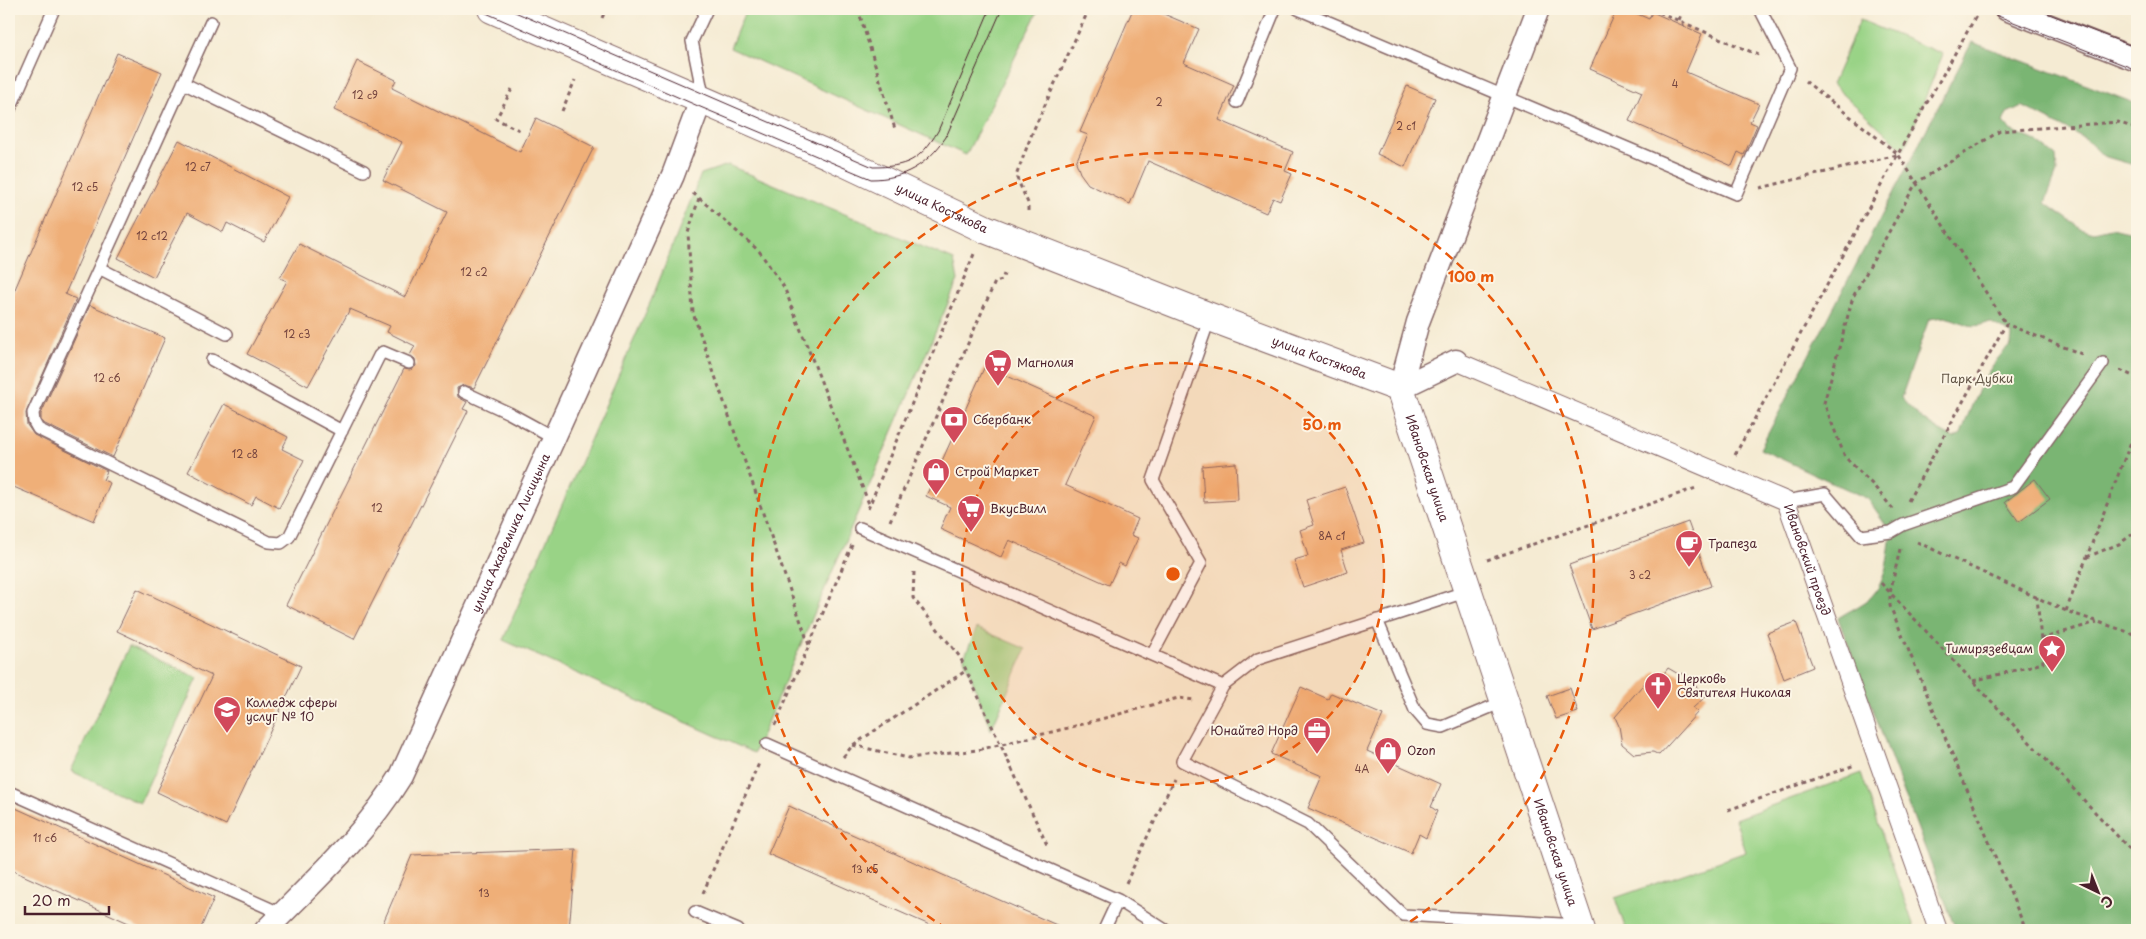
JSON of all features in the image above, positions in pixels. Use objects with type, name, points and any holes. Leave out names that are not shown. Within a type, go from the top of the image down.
[{"type":"street","name":"улица Костякова","points":[[492,9],[829,156],[985,228],[1210,318],[1400,388]]},
{"type":"street","points":[[1400,388],[1418,322],[1538,9]]},
{"type":"street","points":[[2006,9],[2137,60]]},
{"type":"street","name":"улица Академика Лисицына","points":[[266,930],[366,827],[385,802],[401,776],[673,175],[701,100]]},
{"type":"street","name":"Ивановский проезд","points":[[1400,388],[1456,361],[1786,501],[1938,930]]},
{"type":"street","name":"Ивановская улица","points":[[1400,388],[1580,928]]},
{"type":"lane","points":[[9,111],[54,9]]},
{"type":"lane","points":[[701,100],[703,95],[692,41],[707,9]]},
{"type":"lane","points":[[1237,102],[1275,9]]},
{"type":"lane","points":[[1298,9],[1736,194],[1790,68],[1760,9]]},
{"type":"lane","points":[[210,22],[33,413],[34,422],[38,429],[269,542],[281,543],[289,537],[379,356],[383,352],[409,363]]},
{"type":"lane","points":[[183,83],[364,171]]},
{"type":"lane","points":[[99,268],[227,334]]},
{"type":"lane","points":[[1152,655],[1201,563],[1153,480],[1210,318]]},
{"type":"lane","points":[[212,360],[342,431]]},
{"type":"lane","points":[[1786,501],[1825,494],[1861,536],[1891,532],[1902,526],[2013,487],[2103,363]]},
{"type":"lane","points":[[464,392],[509,413],[553,437]]},
{"type":"lane","points":[[860,528],[1223,686]]},
{"type":"lane","points":[[1468,591],[1258,659],[1223,686],[1182,761],[1308,824],[1403,915],[1580,928]]},
{"type":"lane","points":[[1377,620],[1414,710],[1427,724],[1443,727],[1505,701]]},
{"type":"lane","points":[[767,744],[1118,900],[1165,930]]},
{"type":"lane","points":[[9,792],[282,914]]},
{"type":"lane","points":[[1104,930],[1118,900]]},
{"type":"lane","points":[[695,912],[738,930]]},
{"type":"path","points":[[602,18],[606,9]]},
{"type":"path","points":[[858,9],[895,129]]},
{"type":"path","points":[[1028,211],[1028,203],[1016,176],[1033,131],[1089,9]]},
{"type":"path","points":[[1652,9],[1790,68],[1898,154],[2006,324],[2137,378]]},
{"type":"path","points":[[1678,20],[1683,9]]},
{"type":"path","points":[[1724,475],[1898,154],[1980,9]]},
{"type":"path","points":[[562,111],[575,80]]},
{"type":"path","points":[[512,89],[496,119],[521,131]]},
{"type":"path","points":[[2137,129],[2118,122],[2000,131],[1916,183],[1853,297],[1824,403],[1845,457],[1873,485],[1902,526],[2066,611],[2137,636]]},
{"type":"path","points":[[1736,194],[1898,154]]},
{"type":"path","points":[[692,191],[759,251],[784,287],[870,504]]},
{"type":"path","points":[[699,198],[688,233],[693,313],[809,645]]},
{"type":"path","points":[[695,912],[860,528],[985,228]]},
{"type":"path","points":[[882,537],[995,282],[1002,280],[1004,274]]},
{"type":"path","points":[[2006,324],[1902,526],[1890,594],[1890,606],[2026,930]]},
{"type":"path","points":[[2066,611],[2137,426]]},
{"type":"path","points":[[2130,443],[2137,455]]},
{"type":"path","points":[[1479,563],[1701,486]]},
{"type":"path","points":[[2087,557],[2120,544],[2137,531]]},
{"type":"path","points":[[914,551],[913,598],[960,657],[967,670],[1060,874]]},
{"type":"path","points":[[1881,583],[2137,857]]},
{"type":"path","points":[[1972,681],[2042,663],[2037,597]]},
{"type":"path","points":[[2040,640],[2098,622]]},
{"type":"path","points":[[831,772],[852,745],[967,670]]},
{"type":"path","points":[[852,745],[908,758],[978,750],[1178,698],[1214,703]]},
{"type":"path","points":[[1728,810],[1876,757]]},
{"type":"path","points":[[1118,900],[1182,761]]},
{"type":"green space","points":[[746,9],[1039,9],[966,155],[730,48]]},
{"type":"green space","points":[[1860,20],[1943,54],[1904,150],[1832,84]]},
{"type":"green space","name":"Парк Дубки","points":[[1972,42],[2137,104],[2137,173],[2134,165],[2103,156],[2086,139],[2022,106],[2007,113],[2003,122],[2010,130],[2036,141],[2056,156],[2057,172],[2045,203],[2080,228],[2094,232],[2111,228],[2137,236],[2137,930],[1956,930],[1838,618],[1865,602],[1878,588],[1885,570],[1891,532],[1868,499],[1760,449]],"holes":[[[1944,317],[1976,326],[1990,322],[2012,334],[2011,345],[1987,374],[1961,434],[1954,438],[1925,421],[1901,398],[1929,319]]]},
{"type":"green space","points":[[728,165],[954,260],[958,280],[754,753],[503,640],[653,296],[701,174]]},
{"type":"green space","points":[[977,628],[1026,649],[991,730],[964,658]]},
{"type":"green space","points":[[129,646],[198,678],[140,803],[71,771]]},
{"type":"green space","points":[[1861,773],[1915,930],[1626,930],[1615,898],[1746,852],[1735,819]]},
{"type":"building","points":[[1133,9],[1152,9],[1199,29],[1184,63],[1234,85],[1219,120],[1293,152],[1285,171],[1292,174],[1280,201],[1273,198],[1266,213],[1148,161],[1130,204],[1088,184],[1080,173],[1076,162],[1088,135],[1080,132]]},
{"type":"building","points":[[1617,9],[1626,9],[1649,19],[1652,12],[1702,34],[1686,72],[1759,104],[1750,122],[1757,125],[1744,155],[1738,152],[1732,166],[1629,121],[1642,92],[1590,69]]},
{"type":"building","points":[[117,53],[162,72],[65,294],[76,299],[26,413],[27,425],[34,435],[107,471],[103,480],[110,483],[94,521],[9,485],[9,303]]},
{"type":"building","points":[[357,61],[396,80],[392,88],[520,152],[536,118],[594,147],[474,388],[464,385],[457,388],[458,397],[467,402],[463,409],[468,411],[354,639],[286,605],[404,369],[410,370],[416,366],[415,359],[410,355],[415,346],[387,332],[390,326],[350,309],[308,386],[247,354],[287,281],[280,278],[299,244],[405,297],[447,212],[383,180],[402,142],[334,110]]},
{"type":"building","points":[[1407,86],[1435,98],[1405,167],[1377,154]]},
{"type":"building","points":[[179,140],[288,197],[264,242],[227,223],[223,232],[187,213],[154,277],[118,258]]},
{"type":"building","points":[[90,305],[165,338],[113,457],[43,423],[41,420],[41,414]]},
{"type":"building","points":[[985,366],[1096,416],[1065,485],[1138,519],[1131,535],[1138,538],[1125,566],[1119,563],[1109,585],[1009,540],[1001,557],[940,529],[950,507],[926,496]]},
{"type":"building","points":[[224,404],[288,437],[282,449],[304,460],[279,508],[256,496],[251,505],[188,472]]},
{"type":"building","points":[[1236,463],[1238,500],[1204,502],[1202,466]]},
{"type":"building","points":[[2035,479],[2050,499],[2019,522],[2005,502]]},
{"type":"building","points":[[1345,487],[1364,543],[1341,550],[1348,572],[1303,587],[1294,560],[1308,556],[1300,530],[1314,525],[1306,500]]},
{"type":"building","points":[[1688,522],[1711,586],[1592,629],[1569,565]]},
{"type":"building","name":"Колледж сферы услуг № 10","points":[[137,589],[301,666],[226,825],[157,792],[212,676],[117,631]]},
{"type":"building","points":[[1796,622],[1813,667],[1784,679],[1767,633]]},
{"type":"building","name":"Церковь Святителя Николая","points":[[1668,668],[1680,675],[1683,673],[1706,696],[1693,708],[1698,712],[1659,755],[1653,752],[1634,754],[1622,744],[1619,726],[1615,717],[1655,671],[1662,676]]},
{"type":"building","points":[[1301,687],[1328,699],[1331,693],[1383,715],[1367,751],[1441,784],[1431,807],[1437,811],[1426,838],[1419,834],[1411,853],[1308,808],[1322,776],[1271,754]]},
{"type":"building","points":[[1570,688],[1578,712],[1556,719],[1547,696]]},
{"type":"building","points":[[9,805],[214,898],[200,930],[144,930],[9,869]]},
{"type":"building","points":[[789,806],[1068,930],[941,930],[768,854]]},
{"type":"building","points":[[576,849],[569,930],[380,930],[412,855]]},
{"type":"tram line","points":[[477,9],[698,106],[871,179],[904,173],[923,163],[939,147],[946,137],[1002,9]]},
{"type":"tram line","points":[[508,9],[873,167],[903,164],[918,156],[931,141],[938,131],[990,9]]},
{"type":"tram line","points":[[1980,9],[2137,70]]},
{"type":"tram line","points":[[2036,9],[2137,48]]},
{"type":"place","name":"Магнолия","points":[[998,387]]},
{"type":"place","name":"Сбербанк","points":[[954,444]]},
{"type":"place","name":"Строй Маркет","points":[[936,496]]},
{"type":"place","name":"ВкусВилл","points":[[971,533]]},
{"type":"place","name":"Трапеза","points":[[1689,568]]},
{"type":"place","name":"Тимирязевцам","points":[[2052,673]]},
{"type":"place","name":"Церковь Святителя Николая","points":[[1658,710]]},
{"type":"place","name":"Колледж сферы услуг № 10","points":[[227,734]]},
{"type":"place","name":"Юнайтед Норд","points":[[1317,755]]},
{"type":"place","name":"Ozon","points":[[1388,775]]}]
